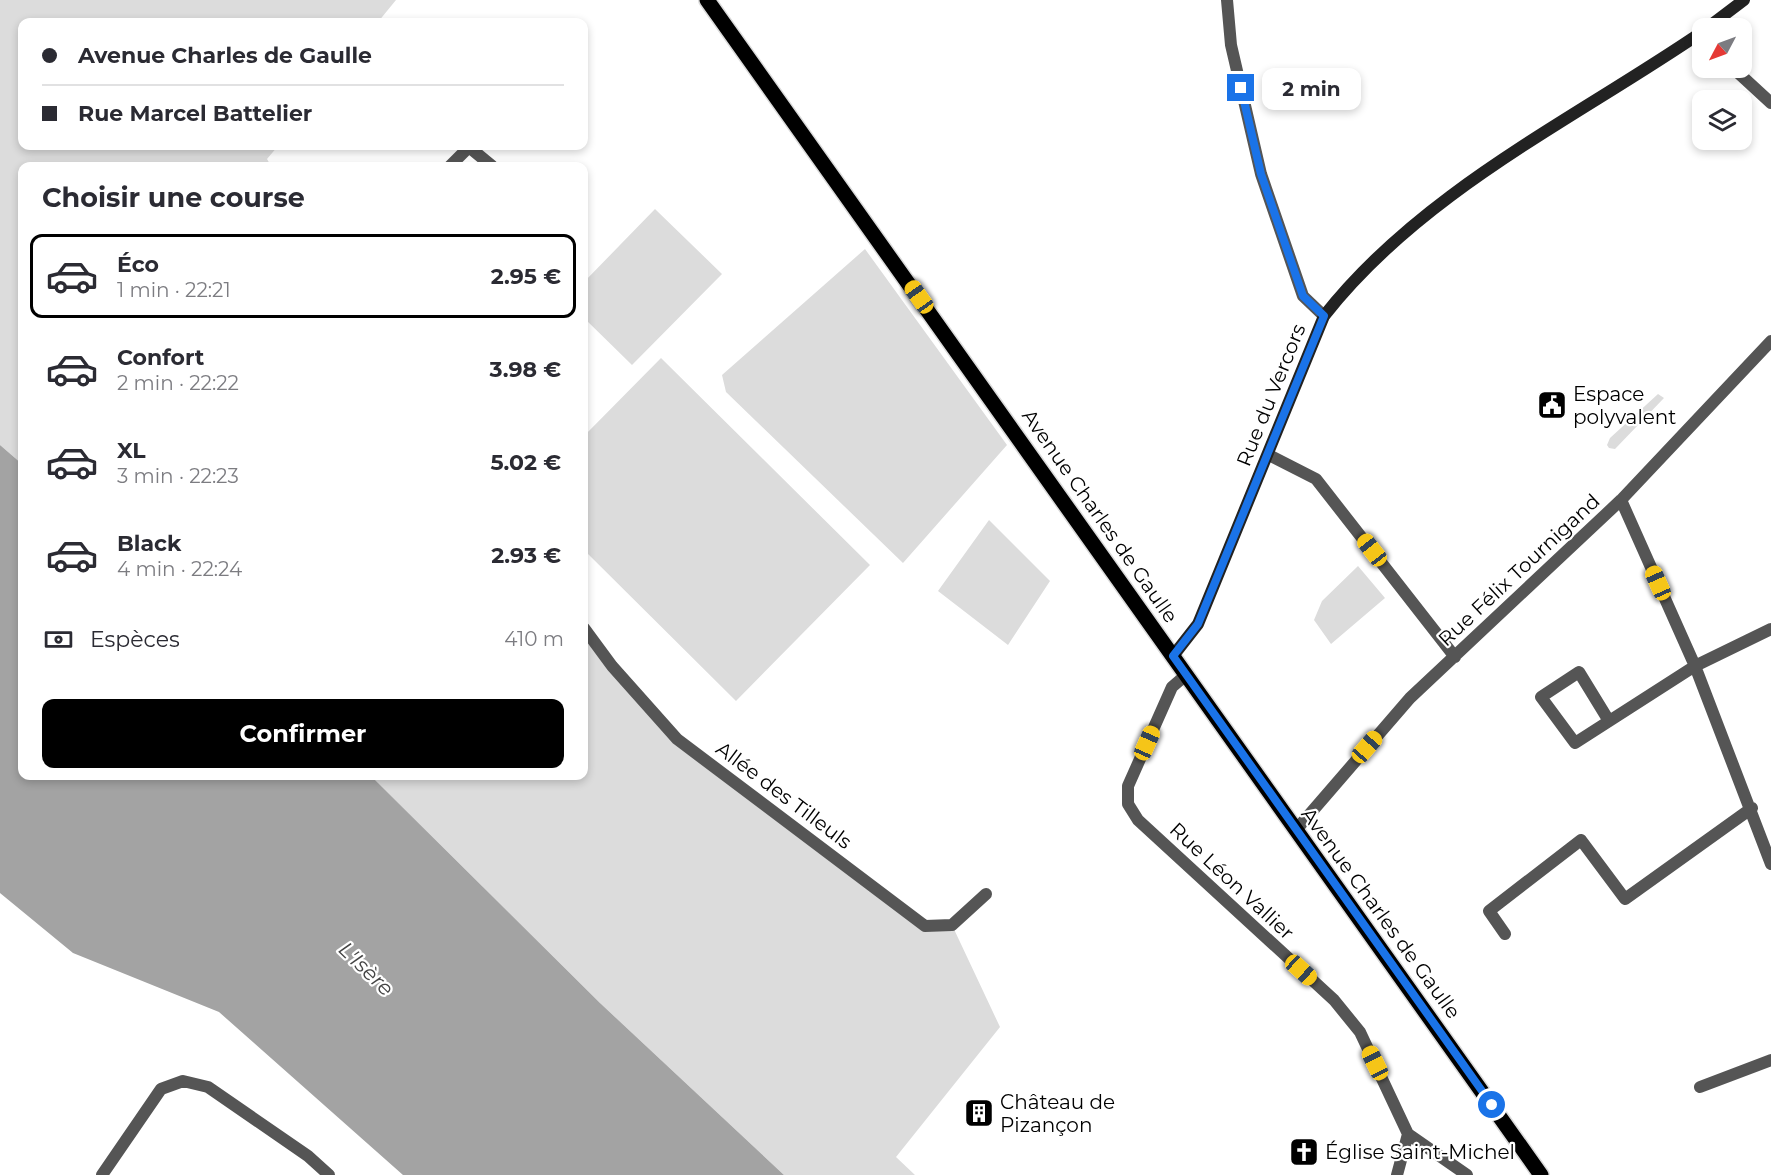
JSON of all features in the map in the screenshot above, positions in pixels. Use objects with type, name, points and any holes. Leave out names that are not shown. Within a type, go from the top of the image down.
[{"type":"main road","name":"Avenue Charles de Gaulle","points":[[707,0],[1541,1175]]},
{"type":"street","points":[[1227,0],[1231,45],[1261,174],[1303,296],[1324,316]]},
{"type":"street","points":[[1720,18],[1744,0]]},
{"type":"street","name":"Rue du Vercors","points":[[1173,656],[1198,624],[1324,316],[1352,280],[1451,194],[1692,38]]},
{"type":"street","points":[[1744,78],[1771,103]]},
{"type":"street","points":[[454,162],[466,150]]},
{"type":"street","points":[[473,150],[487,162]]},
{"type":"street","name":"Rue Félix Tournigand","points":[[1296,830],[1410,698],[1622,500],[1771,341]]},
{"type":"street","points":[[1269,455],[1316,479],[1455,657]]},
{"type":"street","points":[[1622,500],[1695,666],[1752,808],[1771,864]]},
{"type":"street","points":[[1609,721],[1580,672],[1541,697],[1575,743],[1695,666],[1771,629]]},
{"type":"street","name":"Allée des Tilleuls","points":[[588,633],[612,666],[677,739],[925,926],[952,925],[986,894]]},
{"type":"street","name":"Rue Léon Vallier","points":[[1186,675],[1172,687],[1128,786],[1128,804],[1138,820],[1334,1000],[1360,1032],[1408,1134]]},
{"type":"street","points":[[1505,934],[1489,910],[1581,840],[1625,899],[1752,808]]},
{"type":"street","points":[[1700,1087],[1771,1060]]},
{"type":"street","points":[[102,1175],[161,1089],[183,1081],[208,1086],[308,1156],[329,1175]]},
{"type":"street","points":[[1397,1175],[1408,1134],[1467,1175]]},
{"type":"shaded area","points":[[0,0],[396,0],[381,18],[18,18],[18,150],[275,150],[267,159],[269,162],[18,162],[18,461],[0,445]]},
{"type":"shaded area","points":[[655,209],[722,274],[632,365],[588,322],[588,278]]},
{"type":"shaded area","points":[[865,249],[1007,445],[903,563],[726,392],[722,375]]},
{"type":"shaded area","points":[[661,358],[870,565],[736,701],[588,554],[588,432]]},
{"type":"shaded area","points":[[1658,394],[1664,398],[1615,449],[1609,448],[1607,445],[1610,438]]},
{"type":"shaded area","points":[[989,520],[1050,581],[1008,645],[938,591]]},
{"type":"shaded area","points":[[1358,566],[1385,598],[1331,644],[1314,620],[1322,601]]},
{"type":"shaded area","points":[[588,633],[677,739],[925,926],[952,925],[1000,1027],[896,1157],[915,1175],[784,1175],[600,1003],[375,780],[588,780]]},
{"type":"water","name":"L'Isère","points":[[0,445],[18,461],[18,780],[375,780],[600,1003],[784,1175],[403,1175],[219,1012],[73,953],[0,893]]},
{"type":"place","name":"Espace polyvalent","points":[[1552,405]]},
{"type":"place","name":"Château de Pizançon","points":[[979,1113]]},
{"type":"place","name":"Église Saint-Michel","points":[[1304,1152]]},
{"type":"route","points":[[1241,88],[1261,174],[1303,296],[1324,316],[1198,624],[1184,645],[1173,656],[1492,1105]]}]
